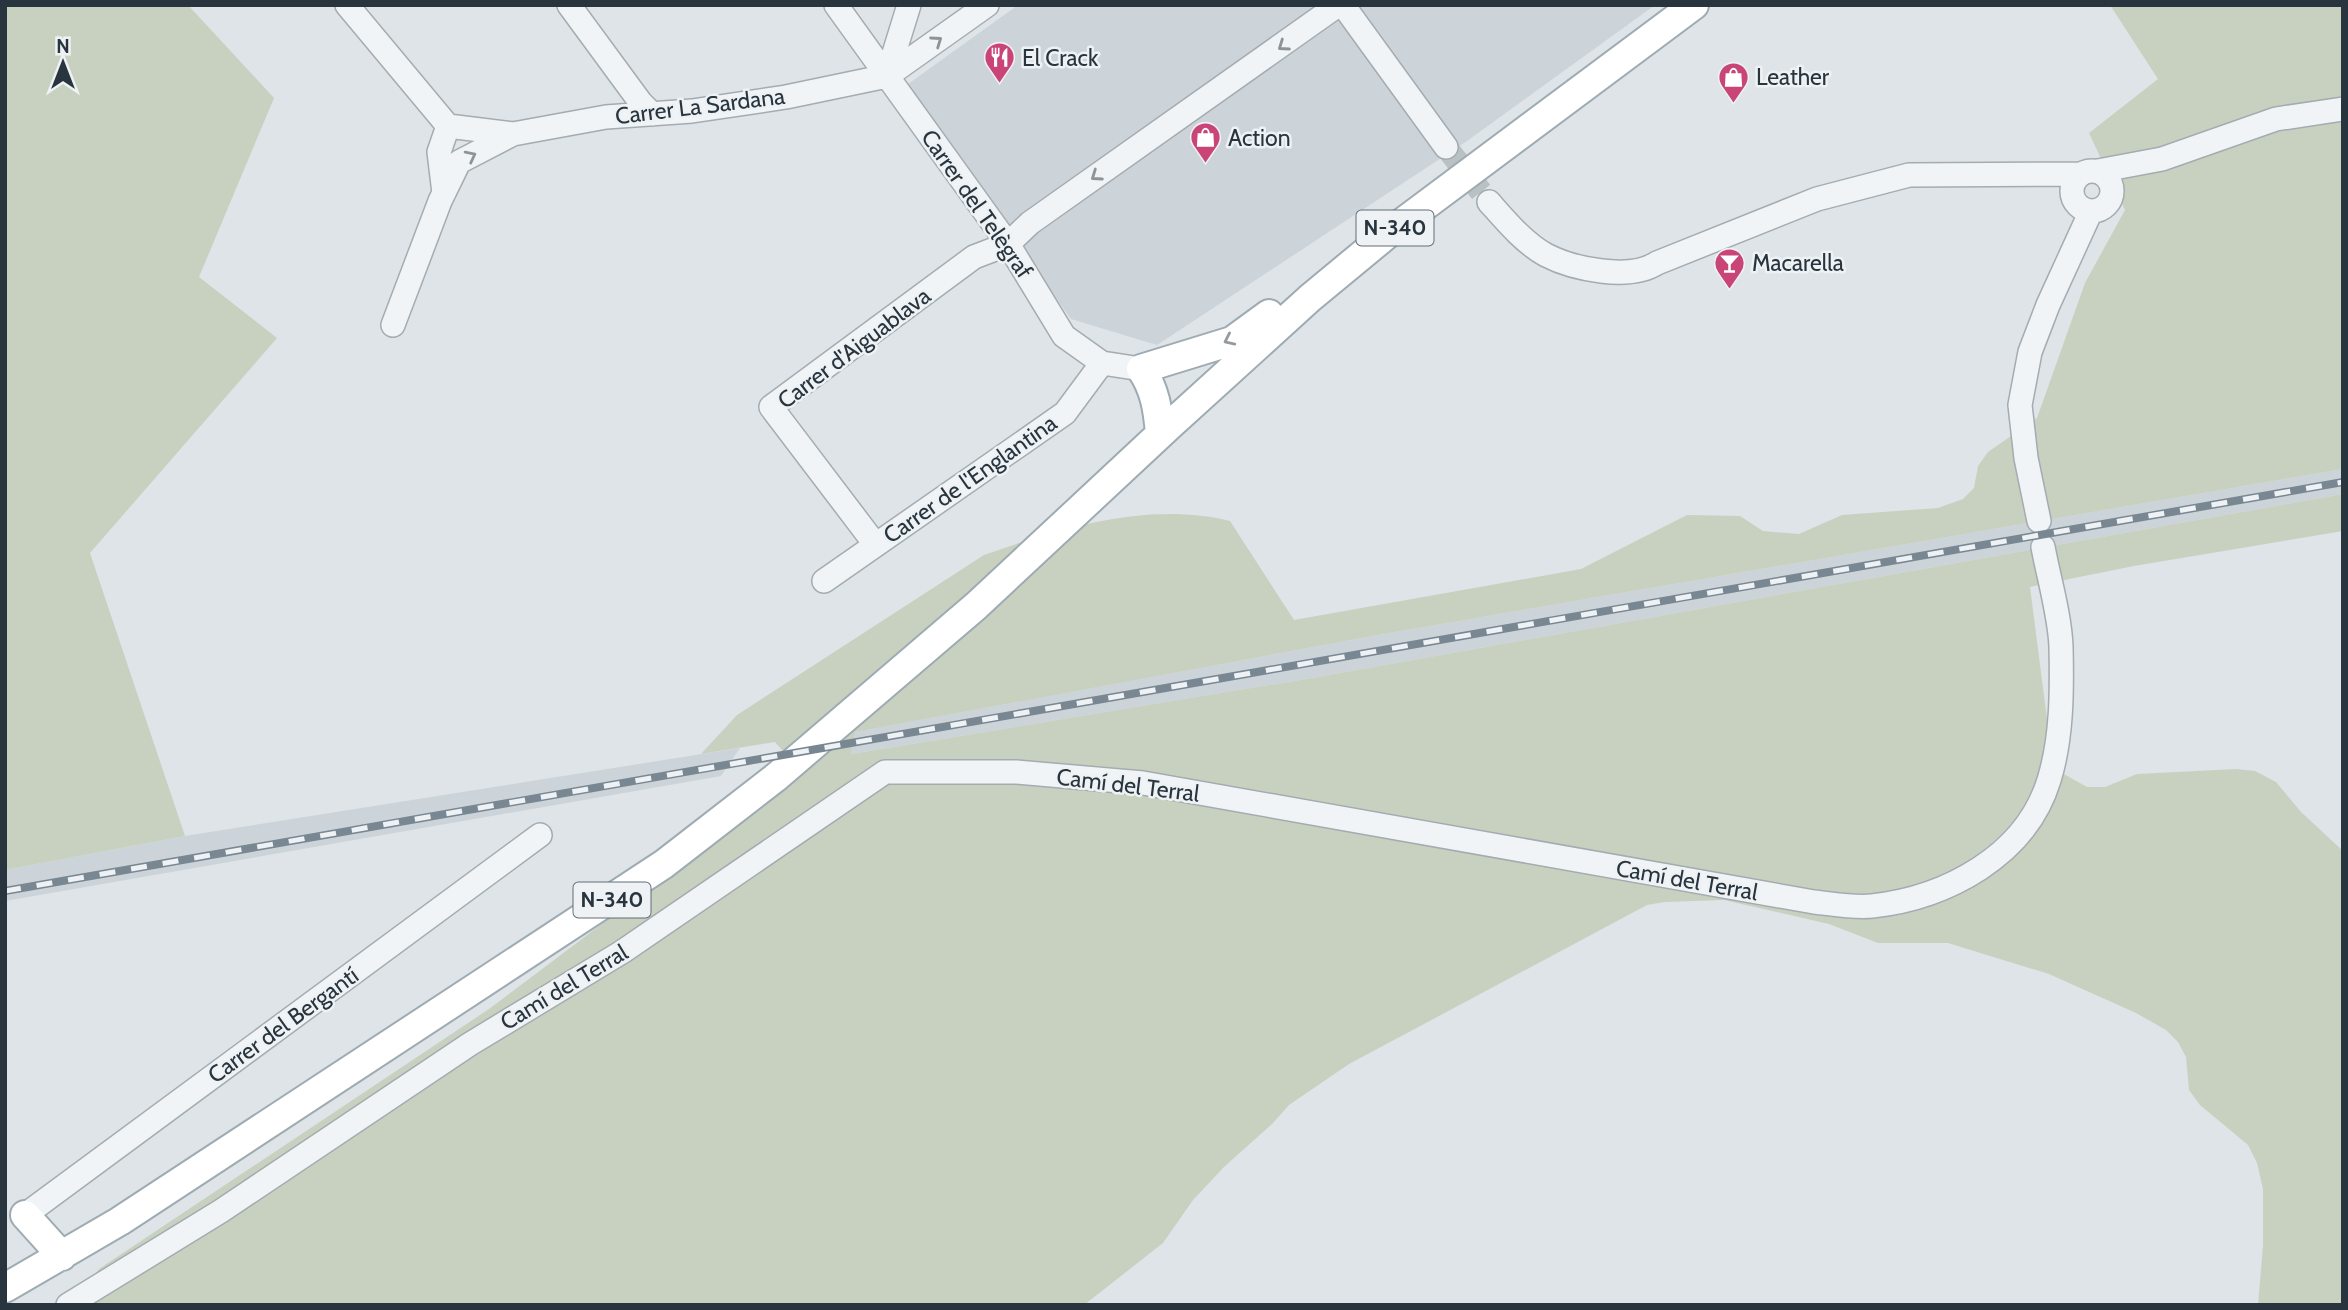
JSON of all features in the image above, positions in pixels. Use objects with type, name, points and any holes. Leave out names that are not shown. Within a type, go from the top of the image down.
[{"type":"main road","name":"N-340","points":[[5,1288],[120,1222],[664,864],[775,778],[933,643],[1310,298],[1391,231],[1694,5]]},
{"type":"main road","points":[[1160,434],[1152,384],[1141,369],[1232,341],[1279,306],[1310,298]]},
{"type":"main road","points":[[25,1215],[62,1256]]},
{"type":"street","points":[[346,5],[448,126]]},
{"type":"street","points":[[569,5],[640,103],[652,114]]},
{"type":"street","name":"Carrer del Telègraf","points":[[836,5],[1008,244],[1064,336],[1102,363],[1141,369]]},
{"type":"street","points":[[887,76],[909,5]]},
{"type":"street","points":[[887,76],[987,5]]},
{"type":"street","points":[[1008,244],[1030,223],[1340,5],[1446,147]]},
{"type":"street","name":"Carrer La Sardana","points":[[393,325],[444,193],[459,162],[513,134],[606,117],[692,111],[786,97],[887,76]]},
{"type":"street","points":[[2083,179],[2162,159],[2276,120],[2343,109]]},
{"type":"street","name":"Carrer La Sardana","points":[[444,193],[439,152],[448,126],[513,134]]},
{"type":"street","points":[[2112,195],[2162,159]]},
{"type":"street","points":[[1489,202],[1511,226],[1544,254],[1573,265],[1603,270],[1640,261],[1657,263],[1816,199],[1909,176],[2108,178],[2112,195],[2107,205],[2091,211],[2075,203],[2083,179]]},
{"type":"street","points":[[2039,522],[2026,458],[2020,405],[2030,352],[2048,305],[2091,211]]},
{"type":"street","name":"Carrer d'Aiguablava","points":[[875,544],[771,407],[974,257],[1008,244]]},
{"type":"street","name":"Carrer de l'Englantina","points":[[824,581],[1065,413],[1102,363]]},
{"type":"street","name":"Camí del Terral","points":[[68,1305],[221,1211],[470,1044],[622,952],[885,772],[1016,772],[1143,783],[1814,902],[1869,906],[1912,900],[1963,880],[1994,859],[2029,821],[2049,782],[2059,737],[2061,645],[2043,547]]},
{"type":"street","name":"Carrer del Bergantí","points":[[25,1215],[540,835]]},
{"type":"shaded area","points":[[1018,5],[1655,5],[1467,141],[1157,345],[1071,319],[904,87]]},
{"type":"shaded area","points":[[2343,469],[2343,494],[1318,677],[851,754],[854,732],[1389,633]]},
{"type":"shaded area","points":[[740,748],[721,776],[5,901],[5,870],[185,836]]},
{"type":"green space","points":[[5,5],[188,5],[274,98],[199,277],[277,338],[90,553],[185,836],[5,870]]},
{"type":"green space","points":[[2110,5],[2343,5],[2343,469],[1389,633],[855,732],[851,754],[1318,677],[2343,494],[2343,531],[2134,566],[2030,587],[2047,719],[2046,752],[2055,769],[2087,787],[2105,787],[2137,774],[2236,769],[2255,771],[2276,782],[2301,812],[2343,851],[2343,1305],[2258,1305],[2263,1246],[2263,1189],[2257,1163],[2248,1145],[2200,1105],[2189,1090],[2186,1057],[2178,1042],[2166,1030],[2136,1013],[2049,974],[1948,943],[1878,943],[1829,924],[1724,900],[1647,905],[1349,1064],[1289,1105],[1193,1200],[1163,1243],[1084,1305],[73,1305],[99,1269],[489,1009],[802,773],[775,742],[701,754],[737,715],[984,555],[1043,535],[1105,520],[1168,514],[1230,521],[1294,620],[1581,569],[1687,515],[1740,516],[1763,531],[1799,534],[1842,515],[1938,508],[1963,499],[1974,488],[1978,466],[1988,452],[2037,418],[2085,283],[2125,210],[2089,133],[2158,79]]},
{"type":"tunnel","points":[[1446,147],[1489,202]]},
{"type":"railway","points":[[5,891],[2343,482]]},
{"type":"place","name":"El Crack","points":[[999,85]]},
{"type":"place","name":"Leather","points":[[1733,104]]},
{"type":"place","name":"Action","points":[[1205,165]]},
{"type":"place","name":"Macarella","points":[[1729,290]]}]
